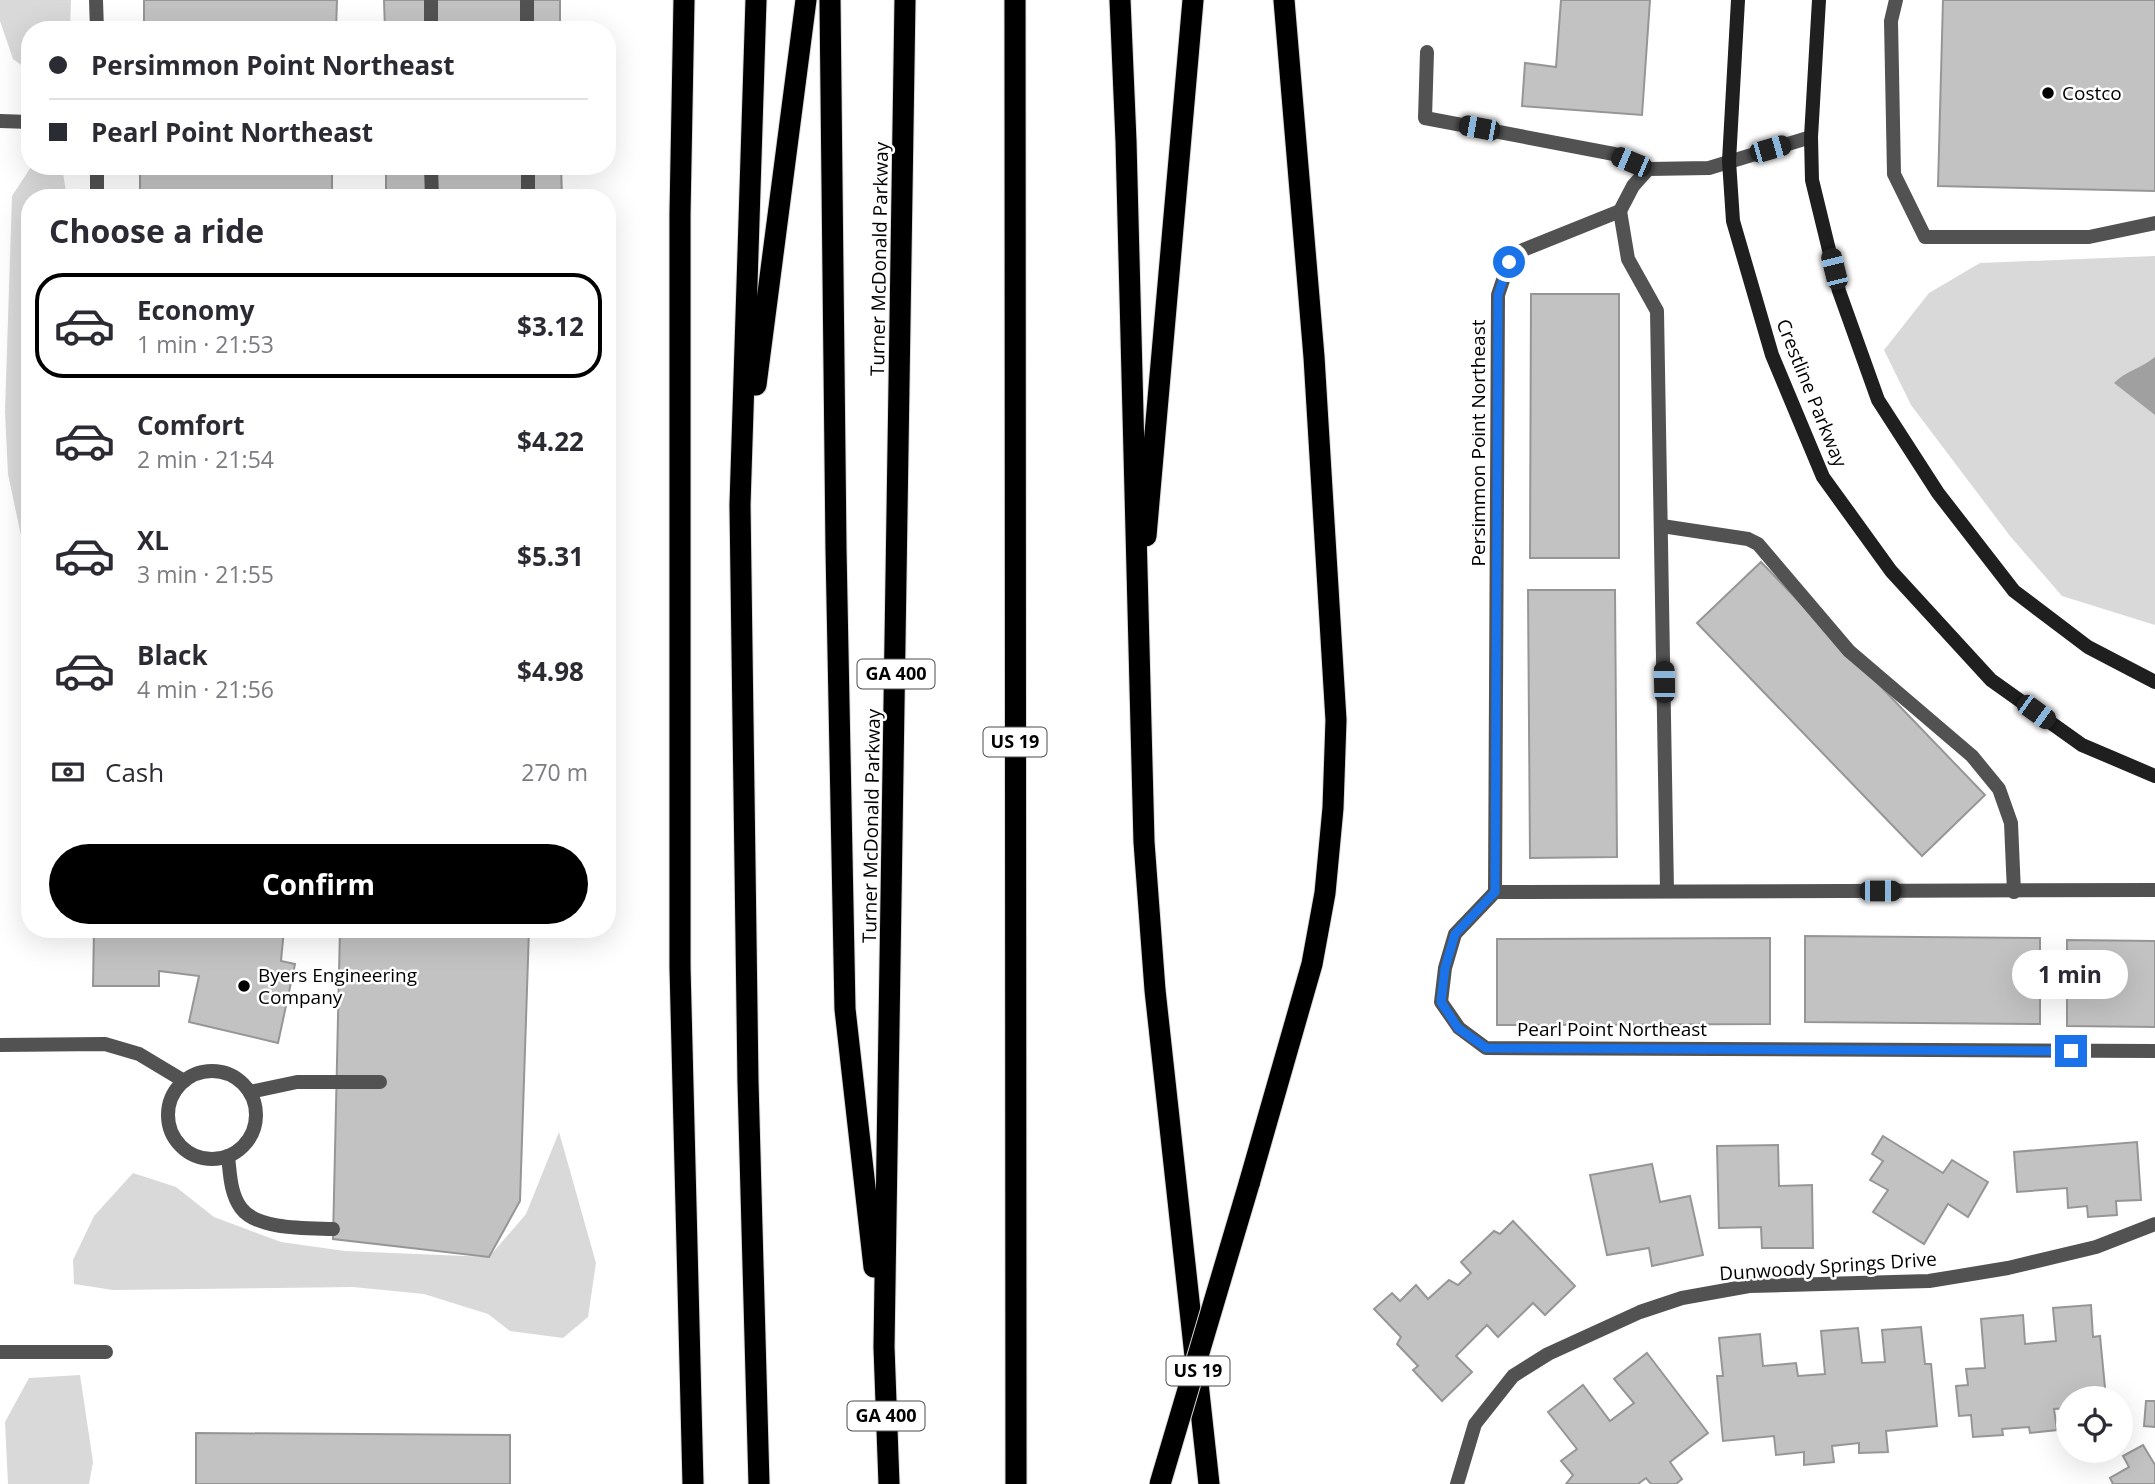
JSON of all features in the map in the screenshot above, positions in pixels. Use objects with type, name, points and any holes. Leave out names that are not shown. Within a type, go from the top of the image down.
[{"type":"highway","points":[[684,0],[681,214],[681,967],[693,1484]]},
{"type":"highway","points":[[756,0],[740,505],[748,1082],[759,1484]]},
{"type":"highway","points":[[740,505],[806,0]]},
{"type":"highway","points":[[830,0],[836,549],[845,1009],[884,1347]]},
{"type":"highway","name":"Turner McDonald Parkway","points":[[889,1484],[884,1347],[905,0]]},
{"type":"highway","name":"US 19","points":[[1015,0],[1016,1484]]},
{"type":"highway","name":"US 19","points":[[1120,0],[1144,842],[1154,990],[1209,1484]]},
{"type":"highway","points":[[1138,590],[1150,512],[1193,0]]},
{"type":"highway","points":[[1160,1484],[1312,964],[1325,893],[1334,808],[1336,720],[1314,356],[1284,0]]},
{"type":"street","points":[[96,0],[97,21]]},
{"type":"street","points":[[431,0],[431,21]]},
{"type":"street","points":[[527,0],[527,21]]},
{"type":"street","name":"Crestline Parkway","points":[[1738,0],[1729,161],[1733,221],[1772,355],[1823,477],[1891,570],[1991,680],[2082,745],[2155,776]]},
{"type":"street","points":[[1819,0],[1811,137],[1812,180],[1839,291],[1878,400],[1938,494],[2014,591],[2088,647],[2155,682]]},
{"type":"street","points":[[1896,0],[1891,22],[1894,174],[1925,237],[2089,237],[2155,223]]},
{"type":"street","points":[[1427,52],[1425,118],[1614,154],[1648,169],[1709,168],[1811,137]]},
{"type":"street","points":[[0,121],[21,122]]},
{"type":"street","points":[[1648,169],[1633,186],[1620,211],[1628,259],[1657,311],[1667,891]]},
{"type":"street","name":"Persimmon Point Northeast","points":[[1495,892],[1498,295],[1509,262],[1523,250],[1620,211]]},
{"type":"street","points":[[1662,526],[1740,538],[1758,544],[1849,651],[1972,756],[1999,789],[2011,823],[2014,892]]},
{"type":"street","points":[[1495,892],[2155,890]]},
{"type":"street","name":"Pearl Point Northeast","points":[[1495,892],[1455,934],[1445,968],[1441,1002],[1458,1028],[1486,1048],[2155,1051]]},
{"type":"street","points":[[0,1045],[105,1044],[139,1054],[184,1081]]},
{"type":"street","points":[[197,1073],[227,1073],[242,1080],[250,1092],[256,1107],[256,1122],[251,1136],[242,1148],[228,1156],[213,1159],[184,1149],[174,1138],[169,1123],[169,1108],[174,1093],[184,1081],[197,1073]]},
{"type":"street","points":[[250,1092],[298,1082],[380,1082]]},
{"type":"street","points":[[228,1156],[231,1187],[242,1210],[271,1226],[334,1229]]},
{"type":"street","name":"Dunwoody Springs Drive","points":[[1457,1484],[1475,1424],[1513,1376],[1548,1354],[1640,1312],[1682,1297],[1749,1286],[1928,1281],[2008,1268],[2096,1247],[2155,1224]]},
{"type":"street","points":[[0,1352],[106,1352]]},
{"type":"shaded area","points":[[0,0],[71,0],[70,21],[21,21],[21,65],[13,59],[0,21]]},
{"type":"shaded area","points":[[26,175],[63,175],[66,189],[21,189],[21,536],[8,474],[5,412],[12,196]]},
{"type":"shaded area","points":[[2155,256],[2155,625],[2062,596],[2010,536],[1911,405],[1884,350],[1929,293],[1980,263]]},
{"type":"shaded area","points":[[2155,357],[2155,415],[2114,383]]},
{"type":"shaded area","points":[[559,1132],[596,1263],[588,1317],[563,1338],[510,1331],[488,1314],[424,1294],[353,1287],[113,1290],[74,1284],[73,1260],[94,1216],[133,1173],[176,1187],[214,1217],[281,1242],[345,1251],[489,1257],[526,1214]]},
{"type":"shaded area","points":[[80,1375],[93,1462],[89,1484],[8,1484],[5,1422],[29,1378]]},
{"type":"building","points":[[144,0],[337,0],[336,21],[144,21]]},
{"type":"building","points":[[384,0],[560,0],[560,21],[385,21]]},
{"type":"building","points":[[1561,0],[1650,0],[1642,115],[1522,106],[1525,63],[1556,67]]},
{"type":"building","name":"Costco","points":[[1943,0],[2155,0],[2155,191],[1938,186]]},
{"type":"building","points":[[140,175],[332,175],[332,189],[140,189]]},
{"type":"building","points":[[386,175],[561,175],[562,189],[386,189]]},
{"type":"building","points":[[1531,294],[1619,294],[1619,558],[1530,558]]},
{"type":"building","points":[[1761,562],[1985,795],[1922,856],[1697,623]]},
{"type":"building","points":[[1528,590],[1615,590],[1617,857],[1530,858]]},
{"type":"building","points":[[1805,936],[2040,938],[2040,1024],[1805,1022]]},
{"type":"building","name":"Byers Engineering Company","points":[[94,938],[283,938],[281,961],[295,964],[278,1043],[189,1022],[199,976],[159,971],[159,986],[93,986]]},
{"type":"building","points":[[340,938],[529,938],[520,1201],[489,1257],[333,1239]]},
{"type":"building","points":[[1770,938],[1770,1024],[1497,1025],[1497,939]]},
{"type":"building","points":[[2067,940],[2155,941],[2155,1027],[2067,1026]]},
{"type":"building","points":[[1883,1136],[1943,1173],[1952,1160],[1988,1182],[1968,1217],[1948,1204],[1924,1244],[1873,1212],[1888,1190],[1870,1180],[1883,1161],[1872,1154]]},
{"type":"building","points":[[2137,1142],[2141,1200],[2116,1201],[2117,1215],[2088,1217],[2087,1206],[2068,1208],[2067,1188],[2017,1192],[2014,1152]]},
{"type":"building","points":[[1778,1145],[1779,1186],[1812,1185],[1813,1248],[1762,1248],[1761,1227],[1719,1228],[1717,1146]]},
{"type":"building","points":[[1652,1164],[1660,1202],[1690,1196],[1703,1255],[1652,1266],[1649,1248],[1607,1255],[1590,1175]]},
{"type":"building","points":[[1513,1221],[1575,1286],[1545,1315],[1533,1303],[1498,1337],[1487,1325],[1456,1356],[1472,1372],[1442,1401],[1413,1370],[1418,1366],[1397,1344],[1401,1337],[1374,1309],[1392,1293],[1400,1301],[1416,1285],[1428,1299],[1449,1280],[1458,1285],[1471,1273],[1461,1262],[1494,1231],[1500,1234]]},
{"type":"building","points":[[2091,1305],[2093,1337],[2100,1336],[2105,1386],[2056,1386],[2056,1430],[2030,1433],[2029,1427],[2002,1429],[2003,1435],[1973,1437],[1971,1415],[1959,1416],[1956,1386],[1968,1385],[1966,1369],[1985,1368],[1981,1319],[2023,1315],[2025,1344],[2056,1341],[2053,1308]]},
{"type":"building","points":[[1921,1327],[1925,1364],[1931,1364],[1937,1426],[1886,1431],[1888,1452],[1859,1453],[1859,1443],[1832,1446],[1834,1462],[1804,1465],[1804,1452],[1776,1455],[1774,1436],[1723,1441],[1717,1376],[1723,1376],[1719,1338],[1760,1334],[1763,1366],[1796,1363],[1798,1376],[1825,1374],[1821,1331],[1858,1328],[1862,1363],[1885,1362],[1882,1330]]},
{"type":"building","points":[[1647,1353],[1708,1433],[1670,1462],[1682,1479],[1676,1484],[1651,1484],[1646,1478],[1638,1484],[1566,1484],[1573,1475],[1561,1461],[1577,1449],[1548,1412],[1583,1385],[1610,1421],[1634,1403],[1614,1379]]},
{"type":"building","points":[[2146,1401],[2155,1401],[2155,1427],[2144,1426]]},
{"type":"building","points":[[196,1433],[510,1435],[510,1484],[196,1484]]},
{"type":"building","points":[[2143,1445],[2155,1465],[2155,1484],[2113,1484],[2110,1478],[2129,1467],[2127,1463],[2133,1463],[2133,1450]]},
{"type":"place","name":"Costco","points":[[2048,93]]},
{"type":"place","name":"Byers Engineering Company","points":[[244,986]]},
{"type":"route","points":[[1509,262],[1498,295],[1495,892],[1455,934],[1445,968],[1441,1002],[1458,1028],[1486,1048],[2071,1051]]}]
